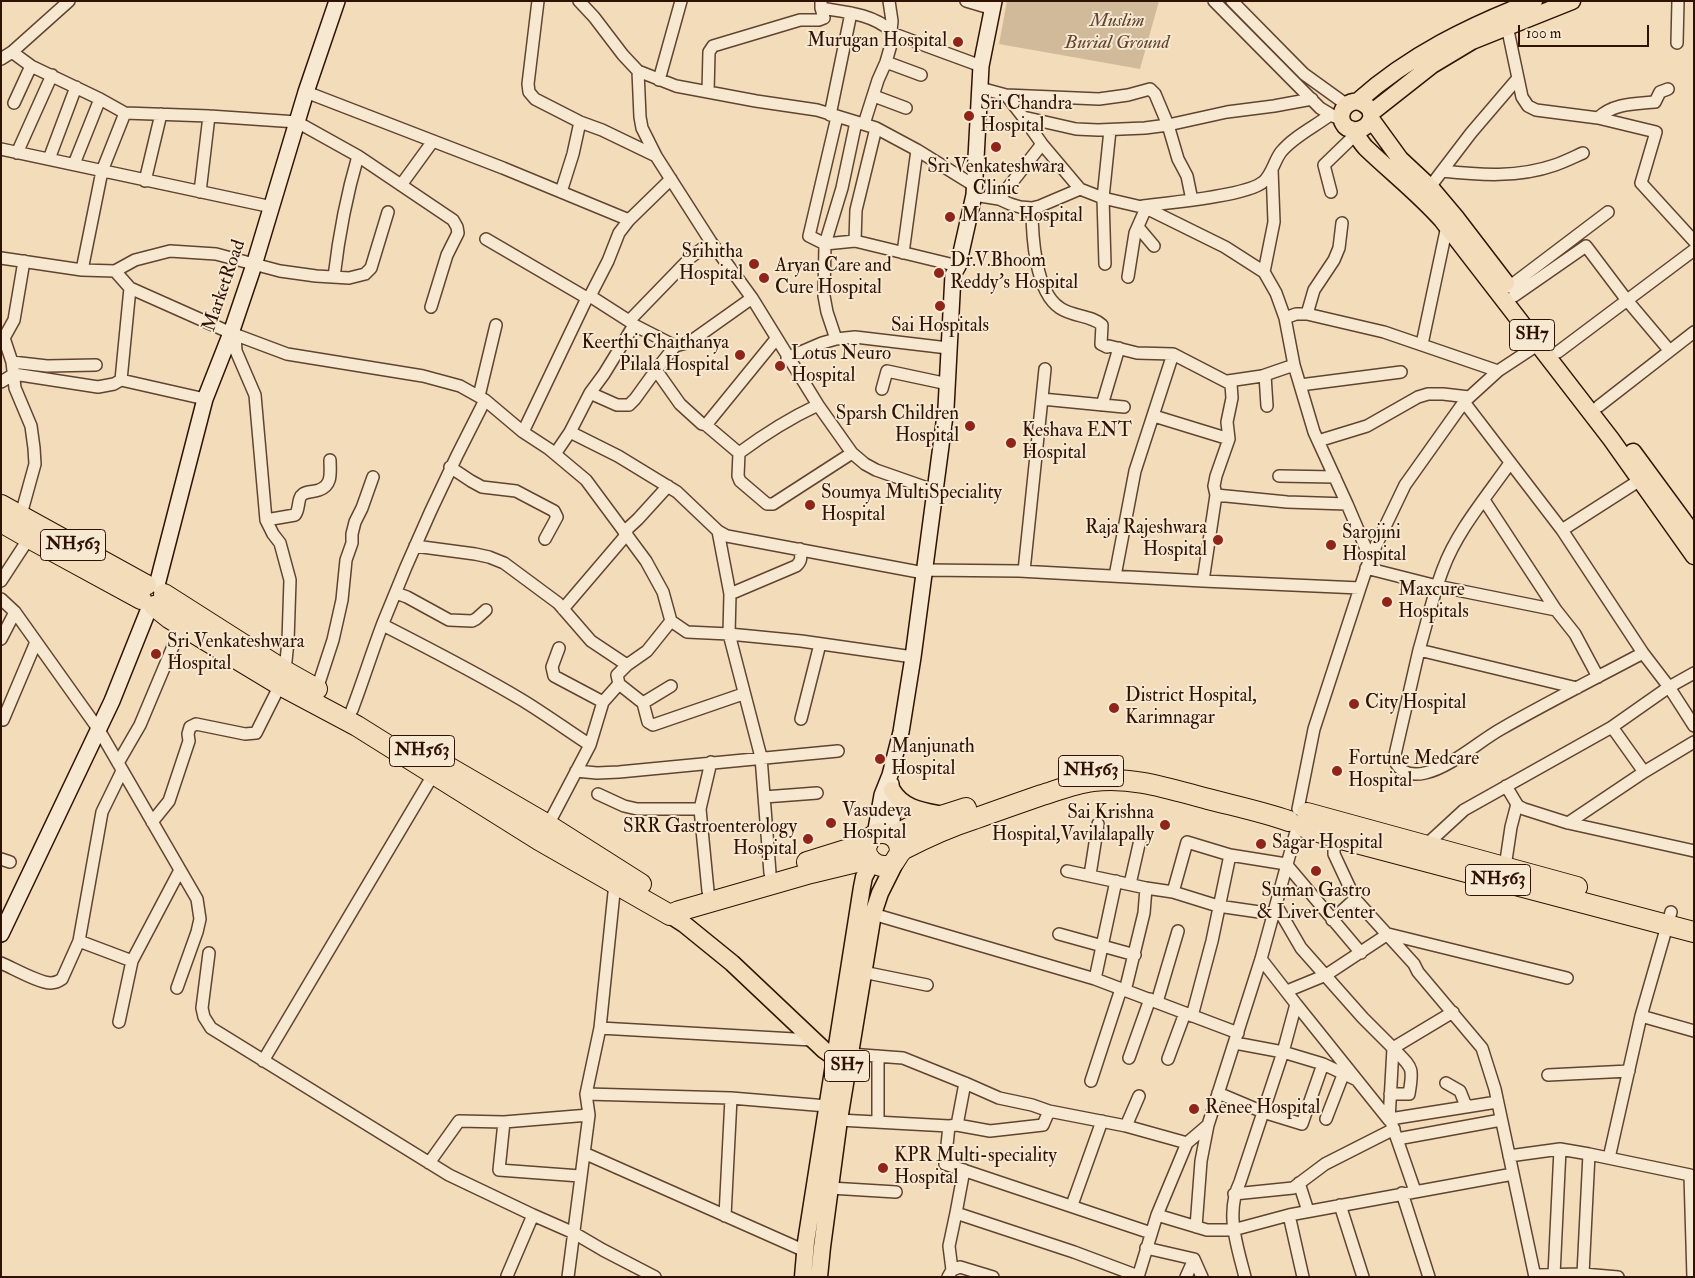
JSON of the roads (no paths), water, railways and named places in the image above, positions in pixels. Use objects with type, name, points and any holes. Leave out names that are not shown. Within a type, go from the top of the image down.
[{"type":"highway","name":"NH563","points":[[5,513],[29,538],[152,596],[169,618],[282,678],[317,689],[352,710],[539,840],[615,883],[668,909],[811,872],[929,835],[1055,791],[1091,781],[1129,780],[1298,818],[1426,844],[1669,918],[1694,932]]},
{"type":"highway","name":"NH563","points":[[5,513],[152,596],[357,726],[548,825],[668,909]]},
{"type":"highway","name":"NH563","points":[[668,909],[708,891],[770,873],[883,848],[916,824],[1055,779],[1081,772],[1105,769],[1138,770],[1165,775],[1298,818],[1334,836],[1669,918],[1694,918]]},
{"type":"main road","points":[[1534,1],[1464,30],[1440,43],[1380,82],[1347,118],[1358,131],[1363,129],[1368,125],[1371,116],[1415,78],[1449,54],[1472,41],[1572,1]]},
{"type":"main road","name":"SH7","points":[[1694,535],[1458,219],[1400,159],[1364,104],[1347,118],[1365,148],[1424,200],[1447,226],[1611,440],[1694,556]]},
{"type":"main road","points":[[891,782],[896,798],[908,806],[917,810],[943,815]]},
{"type":"main road","name":"SH7","points":[[802,1277],[826,1106],[842,1056],[863,972],[873,914],[880,893],[883,848]]},
{"type":"main road","name":"SH7","points":[[819,1277],[839,1120],[842,1056],[862,886],[864,877],[883,848]]},
{"type":"main road","points":[[668,909],[732,963],[812,1040],[842,1056]]},
{"type":"main road","points":[[668,909],[704,929],[798,1012],[842,1056]]},
{"type":"street","points":[[1,59],[12,52],[69,1]]},
{"type":"street","name":"MarketRoad","points":[[1,934],[112,701],[152,596],[205,399],[233,333],[306,92],[337,1]]},
{"type":"street","points":[[538,1],[528,84],[529,92],[535,100],[656,156]]},
{"type":"street","points":[[579,1],[594,17],[623,55],[638,70],[659,80],[676,86],[817,110],[876,128],[917,150],[975,191],[1015,206],[1032,208],[1040,206],[1080,189]]},
{"type":"street","points":[[659,80],[681,1]]},
{"type":"street","points":[[836,338],[827,312],[824,296],[825,244],[860,123],[874,96],[878,80],[886,62],[893,33],[889,1]]},
{"type":"street","points":[[883,848],[882,796],[891,782],[913,657],[946,408],[953,275],[958,266],[975,191],[981,66],[994,5],[966,1]]},
{"type":"street","points":[[1214,1],[1312,99],[1347,118]]},
{"type":"street","points":[[1232,1],[1347,118]]},
{"type":"street","points":[[1677,43],[1678,1]]},
{"type":"street","points":[[708,92],[709,52],[713,46],[800,20],[819,20],[824,18],[821,5],[884,24],[893,33],[981,66]]},
{"type":"street","points":[[851,13],[809,236],[825,244],[855,241],[958,266]]},
{"type":"street","points":[[1507,26],[1522,97],[1528,106],[1546,112],[1598,118],[1656,132],[1641,183],[1694,241]]},
{"type":"street","points":[[12,52],[31,66],[100,98],[125,113],[297,122],[358,156],[453,220],[457,227],[458,233],[447,255],[431,307]]},
{"type":"street","points":[[886,62],[921,75]]},
{"type":"street","points":[[14,103],[31,66]]},
{"type":"street","points":[[638,70],[642,128],[656,156],[711,242],[752,298],[818,405],[852,453],[865,464],[876,470],[936,491]]},
{"type":"street","points":[[17,153],[52,75]]},
{"type":"street","points":[[1430,188],[1471,134],[1518,78]]},
{"type":"street","points":[[49,159],[76,87]]},
{"type":"street","points":[[980,88],[1006,95],[1099,99],[1128,95],[1150,89],[1155,94],[1168,125],[1178,159],[1187,176],[1192,200]]},
{"type":"street","points":[[1598,118],[1613,108],[1655,102],[1660,92],[1668,89]]},
{"type":"street","points":[[306,92],[628,220]]},
{"type":"street","points":[[1006,95],[1042,144],[1080,189],[1103,198],[1143,207],[1225,247],[1264,272],[1276,293],[1285,318],[1294,365],[1314,432],[1347,504],[1368,563]]},
{"type":"street","points":[[874,96],[906,108]]},
{"type":"street","points":[[74,164],[100,98]]},
{"type":"street","points":[[1023,117],[1076,129],[1126,130],[1168,125],[1227,112],[1312,99]]},
{"type":"street","points":[[82,270],[102,171],[125,113]]},
{"type":"street","points":[[144,180],[161,114]]},
{"type":"street","points":[[200,192],[209,116]]},
{"type":"street","points":[[1143,207],[1247,190],[1262,184],[1268,178],[1272,167],[1282,151],[1292,141],[1314,127],[1347,118]]},
{"type":"street","points":[[1331,192],[1324,165],[1347,118]]},
{"type":"street","points":[[561,192],[573,154],[580,122]]},
{"type":"street","points":[[855,241],[856,210],[876,128]]},
{"type":"street","points":[[1105,264],[1103,198],[1110,130]]},
{"type":"street","points":[[401,185],[433,141]]},
{"type":"street","points":[[999,199],[1042,144]]},
{"type":"street","points":[[1,149],[272,207]]},
{"type":"street","points":[[903,253],[917,150]]},
{"type":"street","points":[[1442,171],[1497,175],[1533,171],[1555,165],[1584,153]]},
{"type":"street","points":[[334,277],[340,228],[347,193],[358,156]]},
{"type":"street","points":[[1264,272],[1274,222],[1272,167]]},
{"type":"street","points":[[523,432],[608,260],[618,233],[628,220],[671,179]]},
{"type":"street","points":[[1128,277],[1132,246],[1143,207]]},
{"type":"street","points":[[1032,208],[1033,244],[1036,262],[1050,297],[1059,308],[1074,315],[1099,322],[1102,325],[1100,344],[1137,353],[1173,354],[1231,384],[1232,391],[1227,422],[1229,439],[1214,486],[1216,495],[1203,581]]},
{"type":"street","points":[[1,258],[82,270],[115,271],[136,260],[170,251],[216,254],[280,271],[334,277],[359,276],[365,274],[370,268],[388,212]]},
{"type":"street","points":[[1512,292],[1608,212]]},
{"type":"street","points":[[1307,314],[1314,290],[1334,260],[1339,248],[1342,223]]},
{"type":"street","points":[[1422,344],[1447,226]]},
{"type":"street","points":[[1138,227],[1154,246]]},
{"type":"street","points":[[486,239],[675,346]]},
{"type":"street","points":[[555,454],[570,432],[590,393],[604,374],[632,323],[691,257],[711,242]]},
{"type":"street","points":[[1512,292],[1586,246],[1626,299],[1669,350]]},
{"type":"street","points":[[1558,352],[1626,299],[1694,250]]},
{"type":"street","points":[[5,513],[22,511],[35,464],[31,426],[15,388],[12,362],[3,338],[14,320],[24,261]]},
{"type":"street","points":[[115,271],[130,288],[233,333],[287,354],[423,376],[460,386],[482,398],[586,480],[646,561],[663,592],[672,621],[687,632],[729,634],[820,644],[913,657]]},
{"type":"street","points":[[121,380],[130,288]]},
{"type":"street","points":[[590,393],[617,405],[629,405],[636,400],[675,346],[690,342],[752,298]]},
{"type":"street","points":[[1285,318],[1296,314],[1307,314],[1384,332],[1498,371]]},
{"type":"street","points":[[1,322],[14,320]]},
{"type":"street","points":[[352,710],[383,625],[415,546],[482,398],[496,325]]},
{"type":"street","points":[[1598,406],[1694,332]]},
{"type":"street","points":[[152,822],[169,801],[174,789],[189,741],[190,727],[196,724],[245,734],[256,733],[282,678],[288,641],[290,580],[280,543],[266,520],[255,395],[236,352],[233,333]]},
{"type":"street","points":[[788,358],[836,338],[855,337],[948,348]]},
{"type":"street","points":[[706,425],[776,339]]},
{"type":"street","points":[[1196,1227],[1200,1161],[1208,1125],[1275,909],[1298,818],[1314,729],[1368,563],[1405,485],[1466,400],[1498,371],[1539,344]]},
{"type":"street","points":[[1102,405],[1119,348]]},
{"type":"street","points":[[1114,576],[1136,471],[1173,354]]},
{"type":"street","points":[[12,362],[47,366],[96,365]]},
{"type":"street","points":[[1228,381],[1265,375],[1294,365]]},
{"type":"street","points":[[1024,571],[1044,368]]},
{"type":"street","points":[[656,370],[680,404],[739,453]]},
{"type":"street","points":[[882,389],[887,371],[948,384]]},
{"type":"street","points":[[1300,385],[1401,372]]},
{"type":"street","points":[[1,382],[14,374],[98,387],[114,384],[121,380],[205,399]]},
{"type":"street","points":[[1265,375],[1267,406]]},
{"type":"street","points":[[1318,441],[1367,426],[1418,397],[1428,394],[1443,394],[1466,400],[1510,463],[1562,530],[1643,653],[1669,687],[1694,726]]},
{"type":"street","points":[[1042,399],[1124,407]]},
{"type":"street","points":[[739,453],[788,419],[818,405]]},
{"type":"street","points":[[1154,416],[1229,439]]},
{"type":"street","points":[[570,432],[618,456],[668,486],[726,536],[924,572],[1024,571],[1360,588]]},
{"type":"street","points":[[739,453],[738,476],[740,481],[766,504],[773,504],[852,453]]},
{"type":"street","points":[[266,520],[295,515],[299,509],[301,496],[319,490],[328,484],[330,479],[330,460]]},
{"type":"street","points":[[1510,463],[1452,550],[1443,569],[1419,650],[1394,759],[1397,766],[1400,770],[1413,774],[1426,772],[1446,764],[1500,729],[1643,653]]},
{"type":"street","points":[[450,467],[470,481],[482,486],[516,491],[554,511],[558,518],[545,539]]},
{"type":"street","points":[[1279,476],[1335,477]]},
{"type":"street","points":[[317,689],[333,640],[344,586],[346,560],[352,543],[355,522],[373,477]]},
{"type":"street","points":[[1562,530],[1640,480]]},
{"type":"street","points":[[563,610],[626,533],[668,486]]},
{"type":"street","points":[[1216,495],[1287,502],[1347,504]]},
{"type":"street","points":[[1484,500],[1556,610],[1575,634],[1598,677]]},
{"type":"street","points":[[718,531],[730,594],[729,634],[761,758],[770,873]]},
{"type":"street","points":[[1,581],[29,538]]},
{"type":"street","points":[[415,546],[475,554],[504,563],[558,603],[591,641],[627,665]]},
{"type":"street","points":[[730,594],[796,566],[801,558],[800,550]]},
{"type":"street","points":[[1368,563],[1438,586],[1556,610]]},
{"type":"street","points":[[396,593],[448,620],[472,621],[486,610]]},
{"type":"street","points":[[1,599],[15,612],[99,730],[197,900],[200,919],[177,988]]},
{"type":"street","points":[[1,639],[15,612]]},
{"type":"street","points":[[672,621],[647,651],[627,665],[617,675],[619,684],[643,704],[648,722],[655,724],[743,694]]},
{"type":"street","points":[[1,963],[50,984],[62,979],[79,941],[102,812],[182,625]]},
{"type":"street","points":[[383,625],[457,662],[530,704],[590,745]]},
{"type":"street","points":[[3,720],[36,642]]},
{"type":"street","points":[[801,719],[820,644]]},
{"type":"street","points":[[558,648],[552,667],[554,676],[603,702]]},
{"type":"street","points":[[1419,650],[1577,688]]},
{"type":"street","points":[[1426,844],[1464,810],[1612,727],[1669,687],[1694,673]]},
{"type":"street","points":[[548,825],[590,745],[603,702],[619,684]]},
{"type":"street","points":[[643,704],[671,686]]},
{"type":"street","points":[[1612,727],[1644,772]]},
{"type":"street","points":[[1568,823],[1644,772],[1694,742]]},
{"type":"street","points":[[576,770],[597,773],[619,772],[838,751]]},
{"type":"street","points":[[708,891],[700,810],[711,762]]},
{"type":"street","points":[[263,1061],[437,769]]},
{"type":"street","points":[[1506,786],[1517,804],[1524,809],[1568,823],[1674,845],[1694,851]]},
{"type":"street","points":[[764,797],[817,793]]},
{"type":"street","points":[[598,794],[624,806],[637,809],[700,810]]},
{"type":"street","points":[[1505,867],[1511,826],[1517,804]]},
{"type":"street","points":[[1090,875],[1098,824]]},
{"type":"street","points":[[1334,836],[1334,854],[1355,899],[1388,934],[1482,1048],[1496,1089],[1497,1102],[1535,1276],[1583,1274],[1618,1277]]},
{"type":"street","points":[[1130,884],[1140,840]]},
{"type":"street","points":[[1174,892],[1187,842],[1230,855],[1286,864],[1361,953]]},
{"type":"street","points":[[1168,1059],[1189,1015],[1212,941],[1230,855]]},
{"type":"street","points":[[119,1022],[132,961],[180,870]]},
{"type":"street","points":[[1067,871],[1174,892],[1218,906],[1275,909]]},
{"type":"street","points":[[1096,979],[1116,881]]},
{"type":"street","points":[[568,1277],[589,1115],[586,1094],[600,1028],[615,883]]},
{"type":"street","points":[[1091,1082],[1135,955],[1144,913],[1146,888]]},
{"type":"street","points":[[1332,920],[1355,899]]},
{"type":"street","points":[[1275,909],[1301,948],[1363,1018],[1408,1064],[1412,1073],[1409,1094],[1390,1094]]},
{"type":"street","points":[[873,914],[1096,979],[1189,1015],[1207,1020],[1236,1038],[1323,1064],[1357,1080]]},
{"type":"street","points":[[1609,1158],[1641,1016],[1669,918]]},
{"type":"street","points":[[1129,1058],[1153,1000],[1178,931]]},
{"type":"street","points":[[1059,934],[1135,955]]},
{"type":"street","points":[[1286,991],[1326,976],[1388,934],[1567,978]]},
{"type":"street","points":[[79,941],[132,961]]},
{"type":"street","points":[[209,953],[202,1008],[204,1017],[211,1028],[457,1179],[574,1233],[637,1272],[655,1277]]},
{"type":"street","points":[[1261,959],[1392,1127]]},
{"type":"street","points":[[863,972],[927,985]]},
{"type":"street","points":[[1246,1277],[1233,1230],[1234,1194],[1240,1182],[1283,1052],[1296,1004]]},
{"type":"street","points":[[1393,1048],[1453,1012]]},
{"type":"street","points":[[1641,1016],[1694,1031]]},
{"type":"street","points":[[600,1028],[812,1040]]},
{"type":"street","points":[[1393,1048],[1390,1094],[1392,1127],[1415,1191]]},
{"type":"street","points":[[842,1056],[903,1058],[998,1098],[1032,1105],[1049,1111],[1126,1126],[1187,1143]]},
{"type":"street","points":[[878,1056],[880,1094],[878,1121]]},
{"type":"street","points":[[1218,1093],[1263,1112],[1302,1124],[1323,1064]]},
{"type":"street","points":[[1548,1075],[1629,1071]]},
{"type":"street","points":[[1326,1119],[1343,1075]]},
{"type":"street","points":[[965,1083],[945,1164],[1152,1233]]},
{"type":"street","points":[[1446,1083],[1460,1091],[1466,1106]]},
{"type":"street","points":[[586,1094],[731,1098],[826,1106]]},
{"type":"street","points":[[1126,1126],[1139,1096]]},
{"type":"street","points":[[725,1216],[731,1098]]},
{"type":"street","points":[[1234,1194],[1292,1188],[1325,1164],[1392,1127],[1466,1106],[1497,1102]]},
{"type":"street","points":[[839,1120],[953,1126],[990,1131],[1043,1125],[1049,1111]]},
{"type":"street","points":[[429,1163],[459,1121],[504,1122],[589,1115]]},
{"type":"street","points":[[1392,1127],[1501,1120]]},
{"type":"street","points":[[1072,1205],[1102,1121]]},
{"type":"street","points":[[504,1122],[499,1170],[580,1176]]},
{"type":"street","points":[[956,1214],[1074,1252],[1138,1276],[1157,1215],[1187,1143],[1208,1125]]},
{"type":"street","points":[[1509,1156],[1560,1149],[1692,1175],[1693,1277]]},
{"type":"street","points":[[1554,1275],[1560,1149]]},
{"type":"street","points":[[584,1153],[805,1251]]},
{"type":"street","points":[[1583,1274],[1589,1154]]},
{"type":"street","points":[[964,1170],[949,1246],[950,1273],[960,1267],[993,1277]]},
{"type":"street","points":[[1157,1215],[1207,1230],[1233,1230],[1308,1211],[1513,1174]]},
{"type":"street","points":[[1299,1183],[1308,1211]]},
{"type":"street","points":[[830,1188],[896,1192]]},
{"type":"street","points":[[1402,1194],[1430,1277]]},
{"type":"street","points":[[1340,1205],[1363,1277]]},
{"type":"street","points":[[507,1276],[532,1215]]},
{"type":"street","points":[[1289,1215],[1303,1277]]},
{"type":"street","points":[[1146,1248],[1194,1259]]},
{"type":"street","points":[[1186,1277],[1194,1259]]},
{"type":"street","points":[[1194,1259],[1202,1277]]},
{"type":"place","name":"Murugan Hospital","points":[[958,42]]},
{"type":"place","name":"Sri Chandra Hospital","points":[[969,116]]},
{"type":"place","name":"Sri Venkateshwara Clinic","points":[[996,147]]},
{"type":"place","name":"Manna Hospital","points":[[950,217]]},
{"type":"place","name":"Srihitha Hospital","points":[[754,264]]},
{"type":"place","name":"Dr.V.Bhoom Reddy's Hospital","points":[[939,273]]},
{"type":"place","name":"Aryan Care and Cure Hospital","points":[[764,278]]},
{"type":"place","name":"Sai Hospitals","points":[[940,306]]},
{"type":"place","name":"Keerthi Chaithanya Pilala Hospital","points":[[740,355]]},
{"type":"place","name":"Lotus Neuro Hospital","points":[[780,366]]},
{"type":"place","name":"Sparsh Children Hospital","points":[[970,426]]},
{"type":"place","name":"Keshava ENT Hospital","points":[[1011,443]]},
{"type":"place","name":"Soumya MultiSpeciality Hospital","points":[[810,505]]},
{"type":"place","name":"Raja Rajeshwara Hospital","points":[[1218,540]]},
{"type":"place","name":"Sarojini Hospital","points":[[1331,545]]},
{"type":"place","name":"Maxcure Hospitals","points":[[1387,602]]},
{"type":"place","name":"Sri Venkateshwara Hospital","points":[[156,654]]},
{"type":"place","name":"City Hospital","points":[[1354,704]]},
{"type":"place","name":"District Hospital, Karimnagar","points":[[1114,708]]},
{"type":"place","name":"Manjunath Hospital","points":[[880,759]]},
{"type":"place","name":"Fortune Medcare Hospital","points":[[1337,771]]},
{"type":"place","name":"Vasudeva Hospital","points":[[831,823]]},
{"type":"place","name":"Sai Krishna Hospital,Vavilalapally","points":[[1165,825]]},
{"type":"place","name":"SRR Gastroenterology Hospital","points":[[808,839]]},
{"type":"place","name":"Sagar Hospital","points":[[1261,844]]},
{"type":"place","name":"Suman Gastro & Liver Center","points":[[1316,871]]},
{"type":"place","name":"Renee Hospital","points":[[1194,1109]]},
{"type":"place","name":"KPR Multi-speciality Hospital","points":[[883,1168]]},
{"type":"park label","name":"Muslim Burial Ground","points":[[1117,33]]}]
